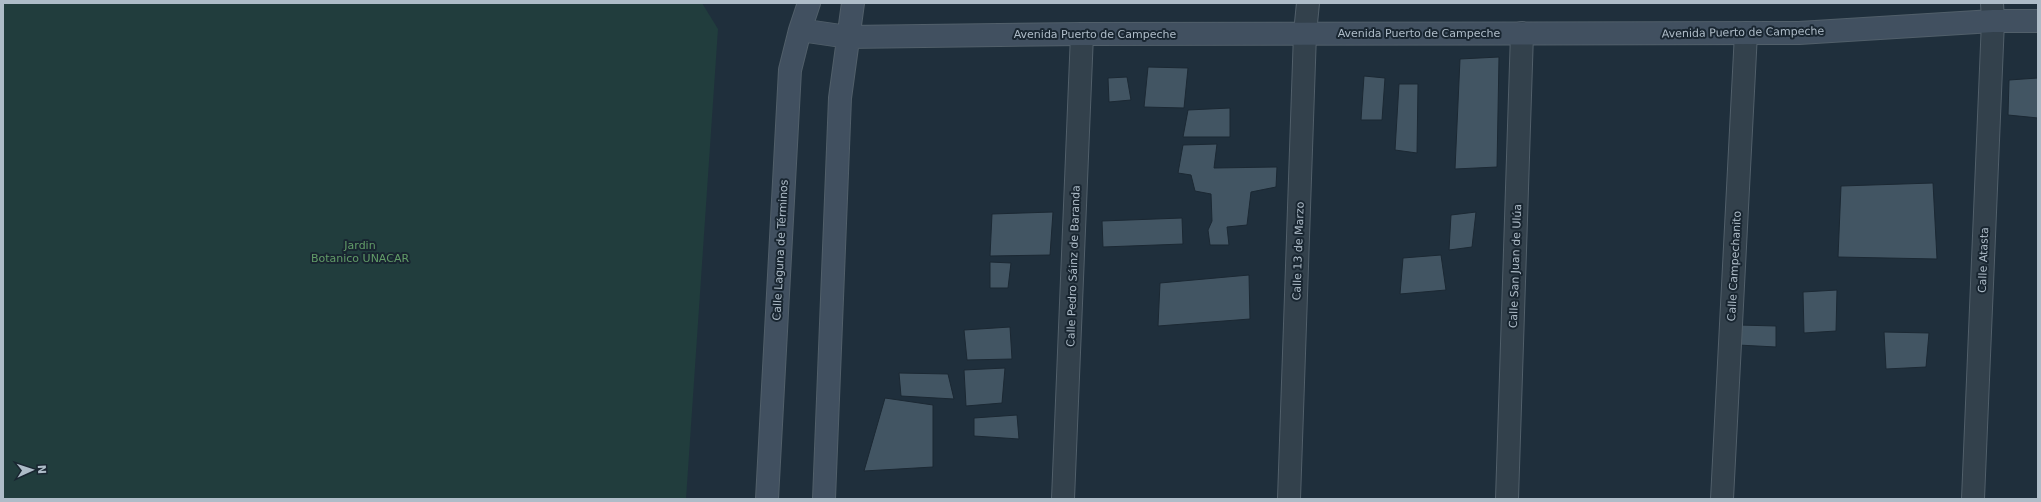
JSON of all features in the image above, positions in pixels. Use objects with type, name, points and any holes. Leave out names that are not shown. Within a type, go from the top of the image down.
[{"type":"main road","name":"Calle Laguna de Términos","points":[[767,499],[790,70],[800,30],[809,3]]},
{"type":"main road","points":[[824,499],[840,98],[853,3]]},
{"type":"main road","name":"Avenida Puerto de Campeche","points":[[800,30],[848,37],[1305,33],[1799,33],[1992,12],[2038,21]]},
{"type":"street","name":"Calle 13 de Marzo","points":[[1289,499],[1305,33],[1308,3]]},
{"type":"street","name":"Calle Atasta","points":[[1974,499],[1992,12]]},
{"type":"street","name":"Calle San Juan de Ulúa","points":[[1507,499],[1522,33]]},
{"type":"street","name":"Calle Campechanito","points":[[1722,499],[1746,33]]},
{"type":"street","name":"Calle Pedro Sáinz de Baranda","points":[[1063,499],[1082,34]]},
{"type":"green space","name":"Jardin Botanico UNACAR","points":[[3,3],[702,3],[718,29],[686,499],[3,499]]},
{"type":"building","points":[[1499,57],[1497,167],[1455,169],[1460,59]]},
{"type":"building","points":[[1148,67],[1188,68],[1184,108],[1144,107]]},
{"type":"building","points":[[1364,76],[1385,78],[1382,120],[1361,120]]},
{"type":"building","points":[[1127,77],[1131,100],[1109,102],[1108,78]]},
{"type":"building","points":[[2038,78],[2038,118],[2008,115],[2009,80]]},
{"type":"building","points":[[1399,84],[1418,84],[1417,153],[1395,150]]},
{"type":"building","points":[[1230,108],[1230,137],[1183,137],[1188,110]]},
{"type":"building","points":[[1217,144],[1214,168],[1277,167],[1276,187],[1251,192],[1247,225],[1227,227],[1229,245],[1210,245],[1208,230],[1212,221],[1211,194],[1195,191],[1191,175],[1178,173],[1183,145]]},
{"type":"building","points":[[1933,183],[1937,259],[1838,257],[1841,186]]},
{"type":"building","points":[[1053,212],[1050,255],[990,256],[992,214]]},
{"type":"building","points":[[1476,212],[1472,247],[1449,250],[1451,215]]},
{"type":"building","points":[[1182,218],[1183,244],[1103,247],[1102,221]]},
{"type":"building","points":[[1441,255],[1446,290],[1400,294],[1403,258]]},
{"type":"building","points":[[990,262],[1011,263],[1008,288],[990,288]]},
{"type":"building","points":[[1249,275],[1250,319],[1158,326],[1160,283]]},
{"type":"building","points":[[1837,290],[1836,331],[1804,333],[1803,292]]},
{"type":"building","points":[[1739,325],[1776,326],[1776,347],[1738,345]]},
{"type":"building","points":[[1010,327],[1012,359],[967,360],[964,330]]},
{"type":"building","points":[[1884,332],[1929,333],[1926,367],[1886,369]]},
{"type":"building","points":[[1005,368],[1002,403],[966,406],[964,370]]},
{"type":"building","points":[[899,373],[948,374],[954,399],[901,396]]},
{"type":"building","points":[[885,398],[933,405],[933,467],[864,471]]},
{"type":"building","points":[[1017,415],[1019,439],[974,436],[974,418]]}]
